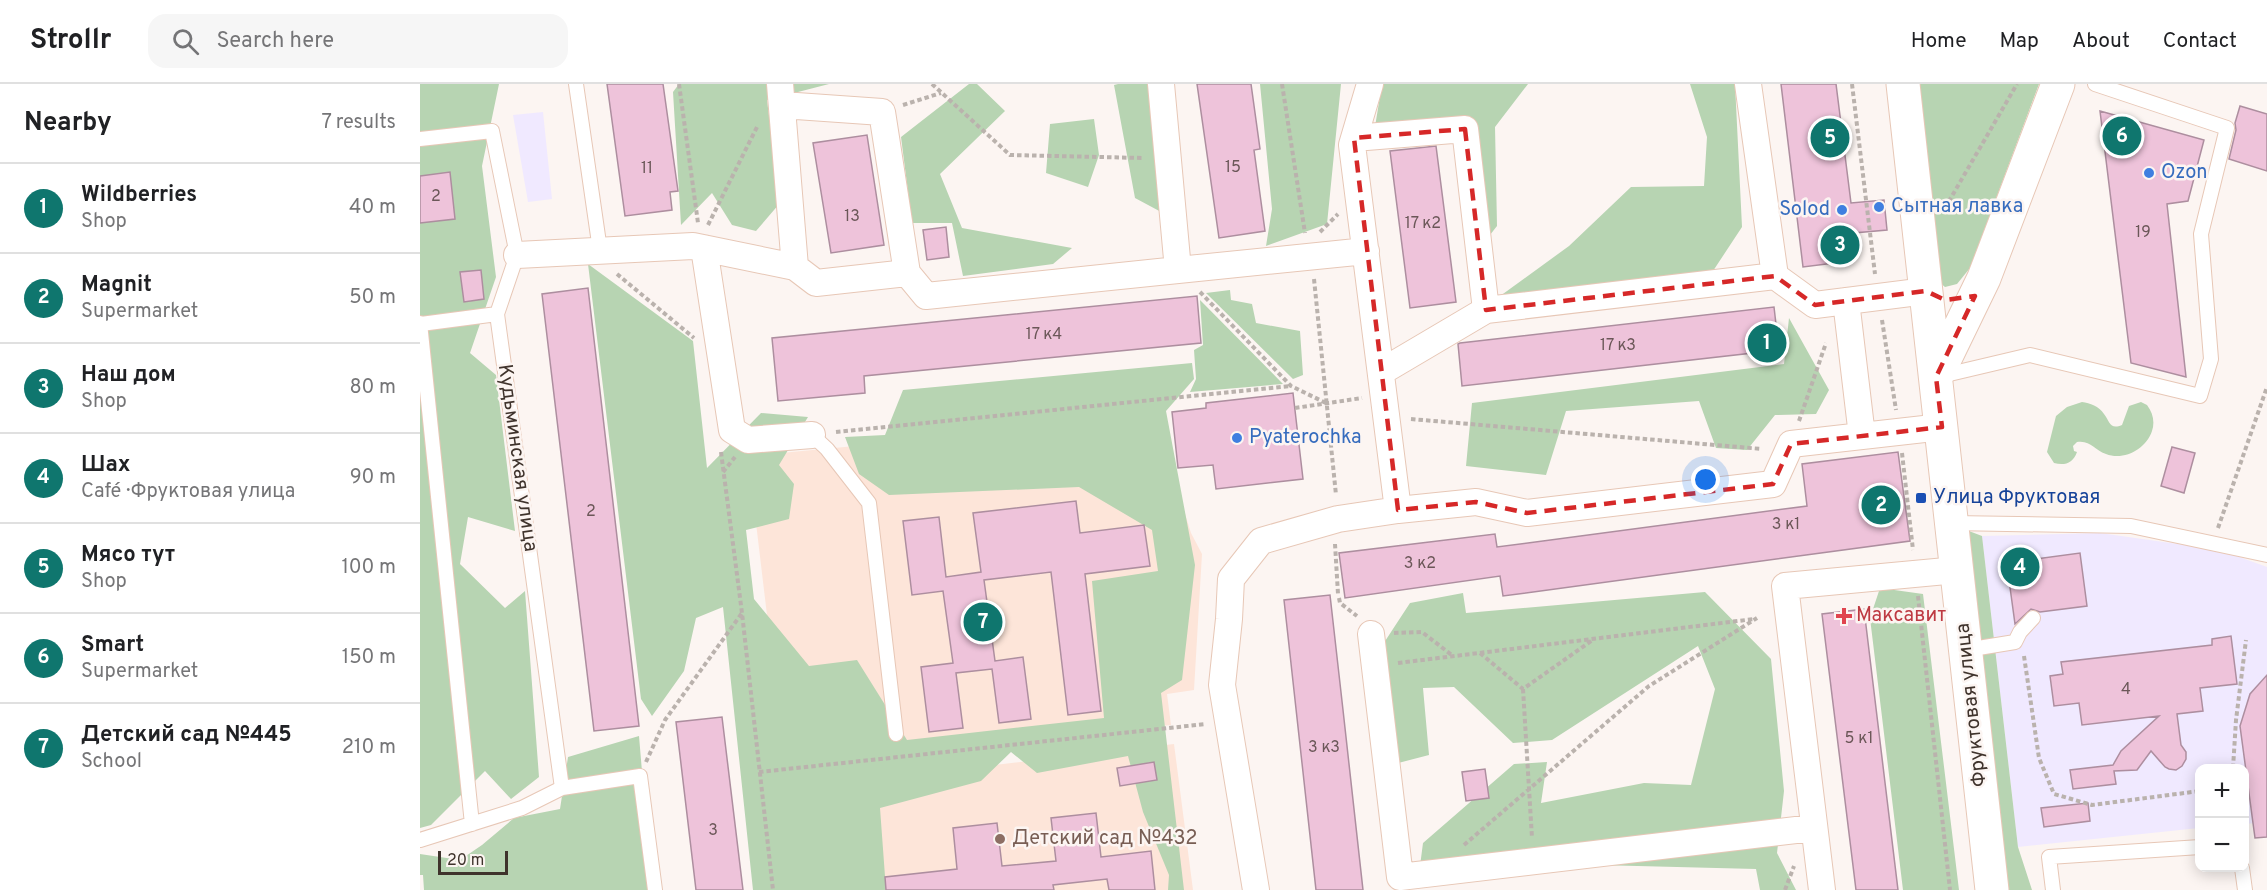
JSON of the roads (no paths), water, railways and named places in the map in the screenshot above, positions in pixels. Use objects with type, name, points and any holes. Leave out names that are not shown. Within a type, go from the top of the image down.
[{"type":"street","points":[[1161,84],[1178,270]]},
{"type":"street","points":[[1370,84],[1352,145],[1398,510]]},
{"type":"street","points":[[1748,84],[1774,276]]},
{"type":"street","name":"Фруктовая улица","points":[[1903,84],[1992,890]]},
{"type":"street","points":[[1936,377],[1984,278],[2058,84]]},
{"type":"street","points":[[795,267],[781,95],[882,112],[907,273],[926,296],[1366,251]]},
{"type":"street","points":[[1354,138],[1465,129],[1486,310]]},
{"type":"street","points":[[517,255],[693,246],[795,267],[816,283],[907,273]]},
{"type":"street","points":[[704,248],[732,430],[748,440],[812,435]]},
{"type":"street","points":[[1383,395],[1486,310],[1774,276],[1815,305],[1926,291],[1945,300],[1975,296]]},
{"type":"street","points":[[1843,302],[1862,436]]},
{"type":"street","points":[[1256,890],[1222,685],[1231,579],[1261,541],[1338,519],[1398,510],[1476,502],[1527,513],[1773,484],[1790,447],[1942,427]]},
{"type":"street","points":[[1822,890],[1785,586],[1957,570]]},
{"type":"street","points":[[1371,634],[1400,877],[1813,828]]},
{"type":"lane","points":[[576,84],[594,250]]},
{"type":"lane","points":[[1936,377],[2030,355],[2200,396],[2211,358],[2201,234],[2227,128],[2095,84]]},
{"type":"lane","points":[[420,139],[492,131],[517,255]]},
{"type":"lane","name":"Кудьминская улица","points":[[517,255],[497,314],[562,788]]},
{"type":"lane","points":[[472,824],[420,323],[497,314]]},
{"type":"lane","points":[[812,435],[869,503],[896,734]]},
{"type":"lane","points":[[1952,523],[2131,526],[2267,555]]},
{"type":"lane","points":[[1966,650],[2015,642],[2020,632],[2033,618]]},
{"type":"lane","points":[[420,840],[522,808],[562,788],[640,776],[655,890]]},
{"type":"lane","points":[[2053,890],[2049,857],[2195,847]]},
{"type":"lane","points":[[2243,872],[2245,890]]},
{"type":"place","name":"Smart","points":[[2122,136]]},
{"type":"place","name":"Мясо тут","points":[[1830,138]]},
{"type":"place","name":"Ozon","points":[[2149,173]]},
{"type":"place","name":"Сытная лавка","points":[[1879,207]]},
{"type":"place","name":"Solod","points":[[1842,210]]},
{"type":"place","name":"Наш дом","points":[[1840,245]]},
{"type":"place","name":"Wildberries","points":[[1767,343]]},
{"type":"place","name":"Pyaterochka","points":[[1237,438]]},
{"type":"place","name":"Улица Фруктовая","points":[[1921,498]]},
{"type":"place","name":"Magnit","points":[[1881,505]]},
{"type":"place","name":"Шах","points":[[2020,567]]},
{"type":"place","name":"Максавит","points":[[1844,616]]},
{"type":"place","name":"Детский сад №445","points":[[983,622]]},
{"type":"place","name":"Детский сад №432","points":[[1000,839]]}]
